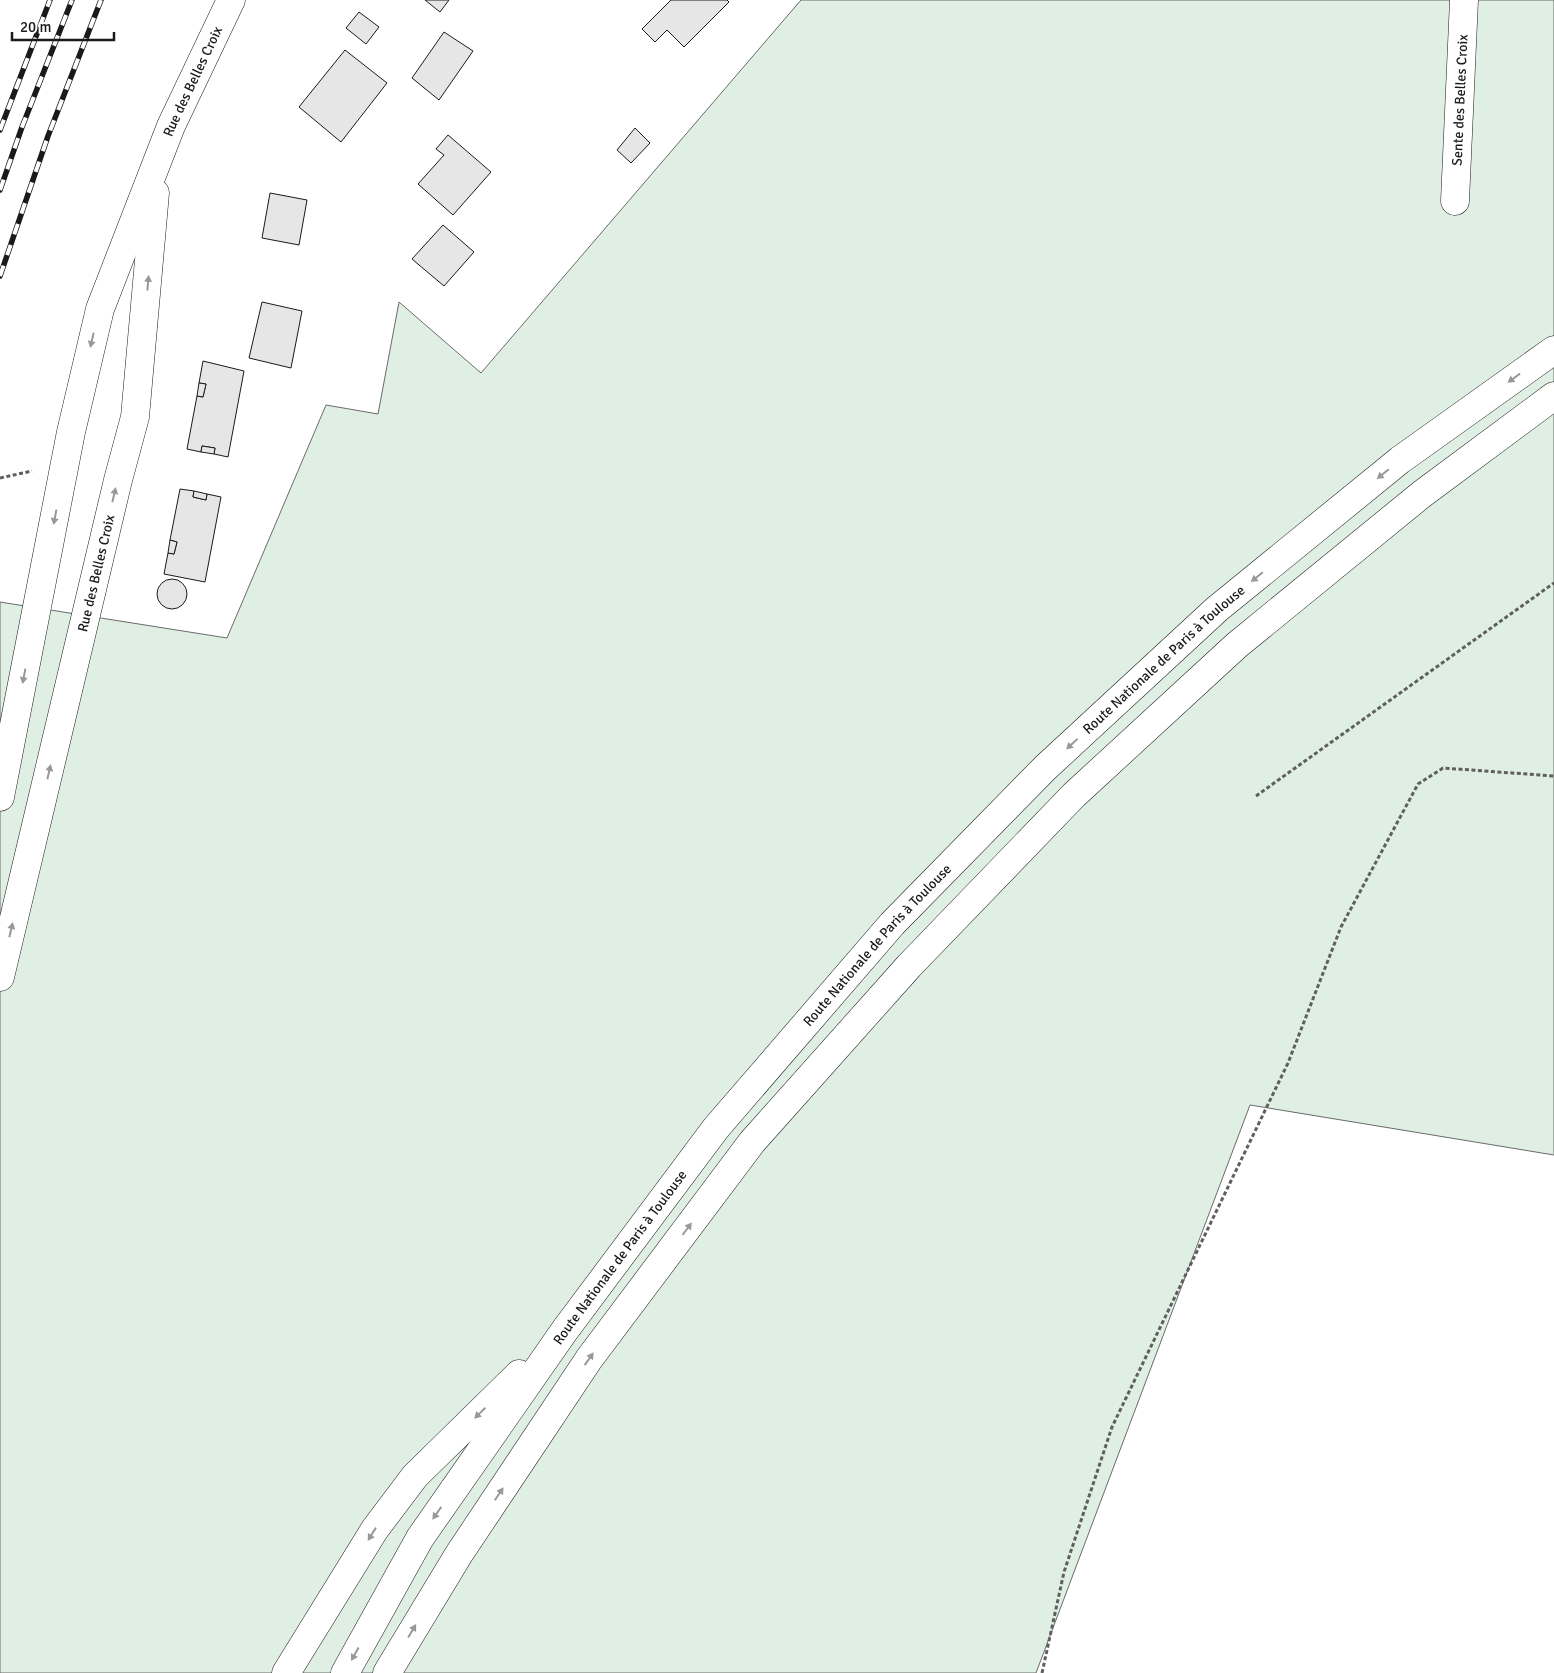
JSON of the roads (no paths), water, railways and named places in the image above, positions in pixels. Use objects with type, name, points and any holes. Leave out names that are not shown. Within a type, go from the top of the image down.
[{"type":"main road","name":"Rue des Belles Croix","points":[[0,798],[71,432],[100,308],[158,164],[171,126],[231,0]]},
{"type":"main road","name":"Sente des Belles Croix","points":[[1455,201],[1464,0]]},
{"type":"main road","name":"Rue des Belles Croix","points":[[0,978],[118,480],[135,417],[146,313],[158,164]]},
{"type":"main road","points":[[100,308],[146,313]]},
{"type":"main road","name":"Route Nationale de Paris à Toulouse","points":[[345,1673],[420,1538],[565,1330],[722,1121],[892,924],[1045,768],[1225,603],[1400,460],[1554,350]]},
{"type":"main road","points":[[387,1673],[459,1554],[589,1359],[752,1142],[909,966],[1074,795],[1237,645],[1422,494],[1554,396]]},
{"type":"main road","points":[[286,1673],[375,1529],[415,1476],[565,1330]]},
{"type":"railway","points":[[0,130],[50,0]]},
{"type":"railway","points":[[0,190],[22,127],[72,0]]},
{"type":"railway","points":[[0,276],[48,136],[101,0]]}]
